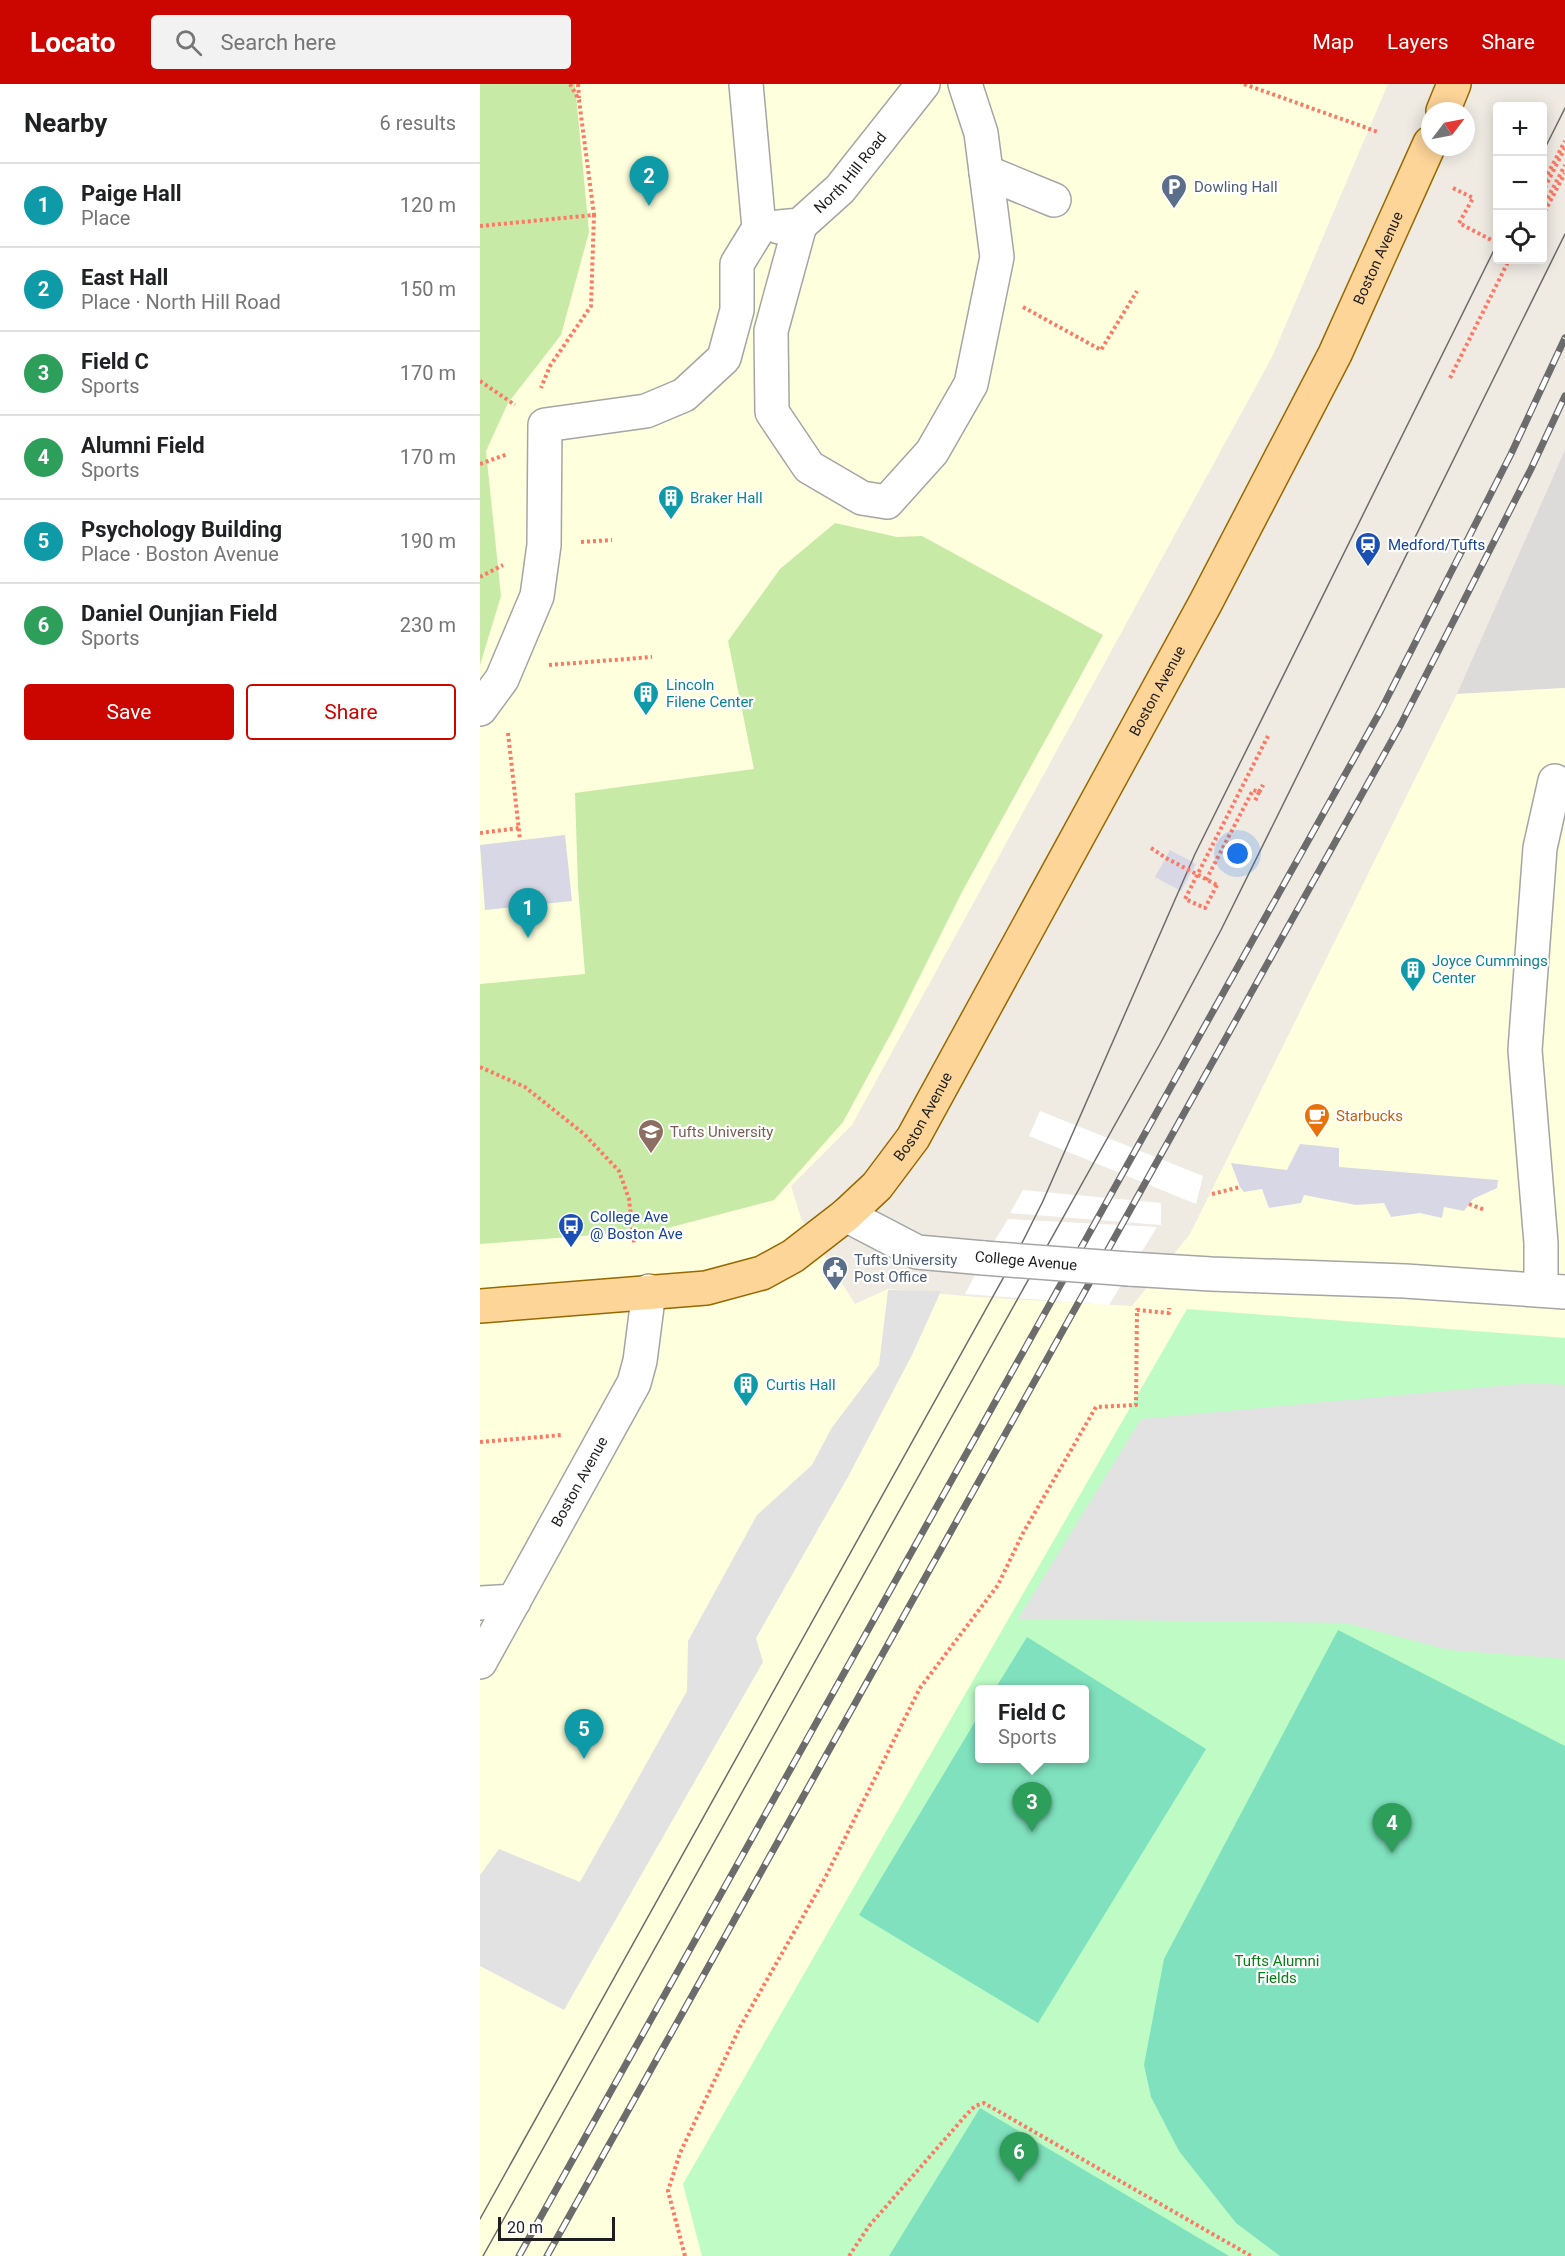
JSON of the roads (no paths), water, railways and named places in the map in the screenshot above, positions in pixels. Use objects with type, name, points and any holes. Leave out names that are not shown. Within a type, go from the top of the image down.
[{"type":"main road","points":[[1447,102],[1454,84]]},
{"type":"main road","name":"Boston Avenue","points":[[846,1215],[877,1186],[913,1138],[1117,766],[1206,602],[1335,354],[1424,156]]},
{"type":"main road","points":[[480,1306],[706,1288],[762,1273],[793,1256],[846,1215]]},
{"type":"street","points":[[480,709],[507,668],[537,596],[544,545],[545,425],[646,411],[684,395],[724,358],[737,310],[737,264],[759,228],[746,84]]},
{"type":"street","name":"North Hill Road","points":[[800,225],[840,189],[923,84]]},
{"type":"street","points":[[759,228],[800,225],[771,331],[772,412],[808,467],[862,498],[887,502],[932,452],[971,384],[997,257],[981,133],[965,84]]},
{"type":"street","points":[[988,185],[1049,210]]},
{"type":"street","points":[[1553,1291],[1541,1243],[1525,1050],[1540,848],[1555,781]]},
{"type":"street","name":"College Avenue","points":[[846,1215],[917,1251],[1173,1272],[1405,1281],[1553,1291]]},
{"type":"street","name":"Boston Avenue","points":[[480,1662],[634,1383],[640,1361],[649,1291]]},
{"type":"street","points":[[480,1603],[514,1601]]},
{"type":"tram line","points":[[1547,144],[1565,108]]},
{"type":"tram line","points":[[483,2256],[1160,1044],[1221,930],[1565,234]]},
{"type":"tram line","points":[[480,2219],[1016,1255],[1043,1201],[1195,854],[1493,252]]},
{"type":"railway","points":[[519,2256],[1381,710],[1511,454],[1565,338]]},
{"type":"railway","points":[[547,2256],[1401,724],[1531,469],[1565,396]]},
{"type":"place","name":"East Hall","points":[[649,206]]},
{"type":"place","name":"Dowling Hall","points":[[1174,210]]},
{"type":"place","name":"Braker Hall","points":[[671,521]]},
{"type":"place","name":"Medford/Tufts","points":[[1368,568]]},
{"type":"place","name":"Lincoln Filene Center","points":[[646,717]]},
{"type":"place","name":"Paige Hall","points":[[528,938]]},
{"type":"place","name":"Joyce Cummings Center","points":[[1413,993]]},
{"type":"place","name":"Starbucks","points":[[1317,1139]]},
{"type":"place","name":"Tufts University","points":[[651,1155]]},
{"type":"place","name":"College Ave @ Boston Ave","points":[[571,1249]]},
{"type":"place","name":"Tufts University Post Office","points":[[835,1292]]},
{"type":"place","name":"Curtis Hall","points":[[746,1408]]},
{"type":"place","name":"Psychology Building","points":[[584,1759]]},
{"type":"place","name":"Field C","points":[[1032,1832]]},
{"type":"place","name":"Alumni Field","points":[[1392,1853]]},
{"type":"place","name":"Daniel Ounjian Field","points":[[1019,2182]]},
{"type":"park label","name":"Tufts Alumni Fields","points":[[1277,1970]]}]
